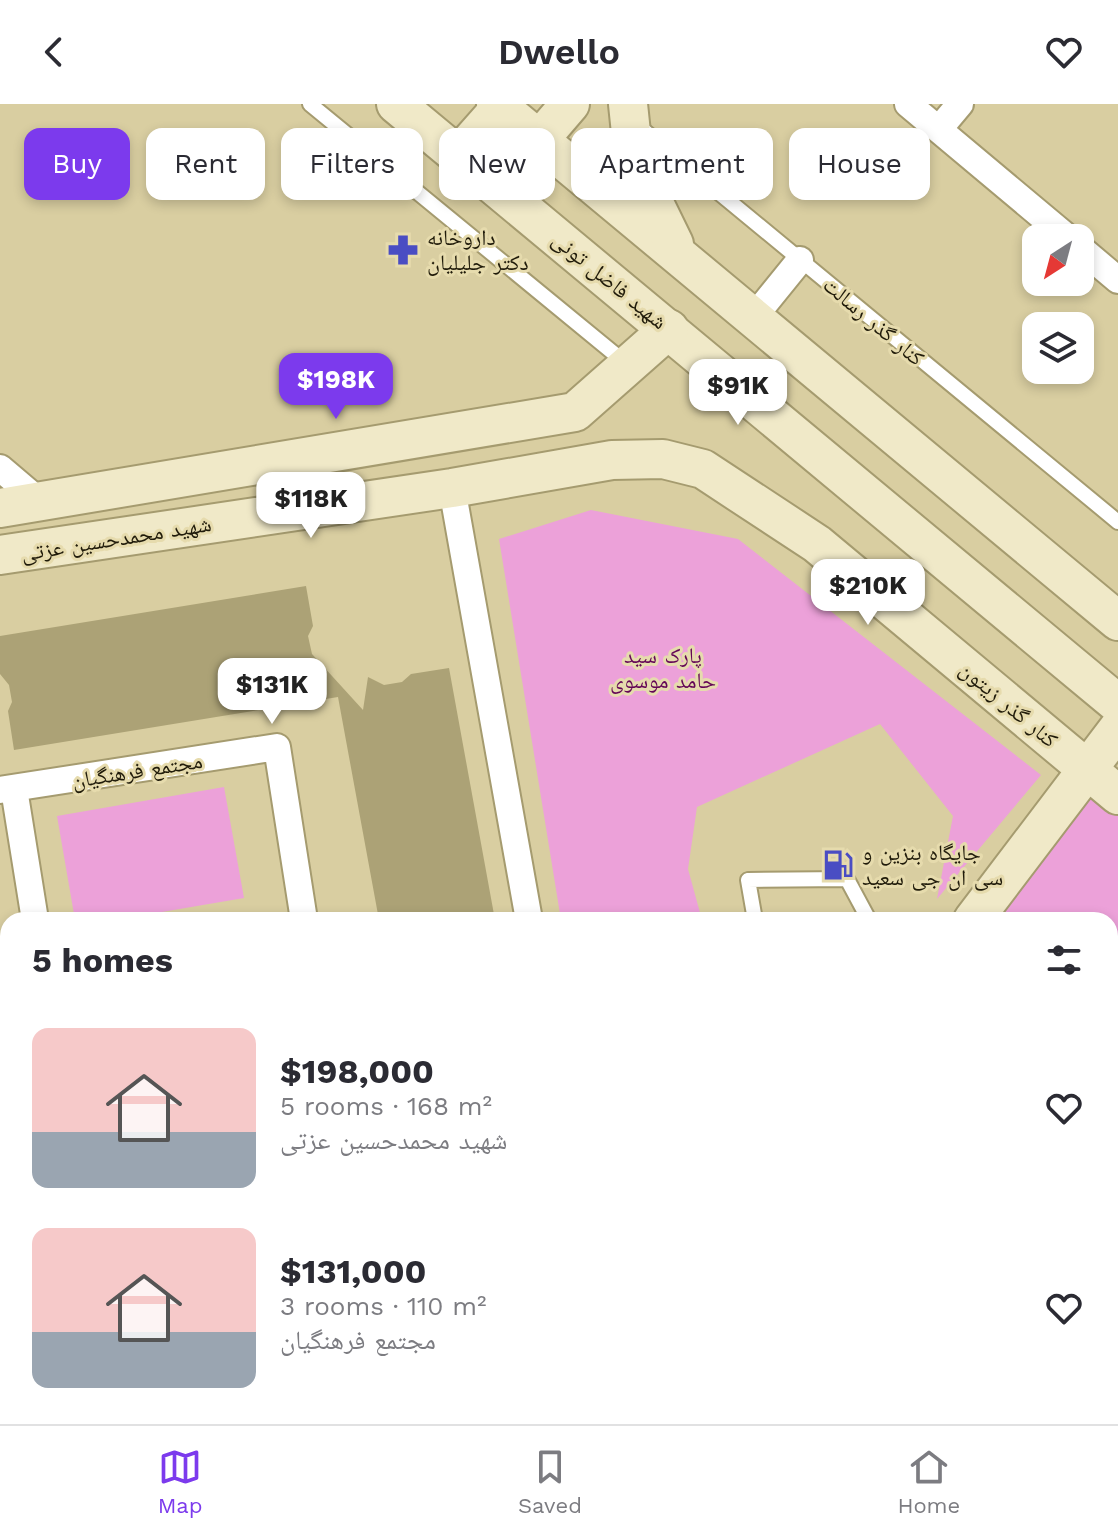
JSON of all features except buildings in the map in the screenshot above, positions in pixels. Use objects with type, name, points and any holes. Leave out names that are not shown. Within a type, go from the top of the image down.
[{"type":"main road","name":"شهید فاضل تونی","points":[[396,104],[439,140]]},
{"type":"main road","points":[[551,128],[570,104]]},
{"type":"main road","points":[[481,128],[500,105],[526,128]]},
{"type":"main road","points":[[629,112],[634,162],[681,258]]},
{"type":"main road","points":[[555,153],[1118,621]]},
{"type":"main road","name":"شهید فاضل تونی","points":[[513,200],[1118,704]]},
{"type":"main road","points":[[0,508],[575,412],[669,329]]},
{"type":"main road","points":[[575,412],[612,460]]},
{"type":"main road","name":"کنار گذر زیتون","points":[[612,460],[663,459],[703,469],[817,544],[1118,795]]},
{"type":"main road","name":"شهید محمدحسین عزتی","points":[[0,555],[452,488],[612,460]]},
{"type":"main road","points":[[979,912],[1118,729]]},
{"type":"street","points":[[908,104],[1051,224]]},
{"type":"street","points":[[939,129],[960,104]]},
{"type":"street","points":[[753,318],[800,260]]},
{"type":"street","points":[[1094,260],[1118,280]]},
{"type":"street","points":[[0,468],[40,502]]},
{"type":"street","points":[[452,488],[528,912]]},
{"type":"street","name":"مجتمع فرهنگیان","points":[[33,912],[7,790],[277,747],[303,912]]},
{"type":"lane","points":[[310,104],[628,365]]},
{"type":"lane","name":"کنار گذر رسالت","points":[[629,112],[800,260],[1118,522]]},
{"type":"lane","points":[[754,912],[748,880],[847,879],[865,912]]},
{"type":"green space","name":"پارک سید حامد موسوی","points":[[591,510],[738,539],[1041,775],[937,899],[953,816],[880,724],[697,807],[688,869],[700,912],[560,912],[499,539]]},
{"type":"green space","points":[[1087,769],[1118,795],[1118,912],[979,912]]},
{"type":"green space","points":[[224,787],[244,898],[162,912],[74,912],[57,816]]},
{"type":"place","name":"داروخانه دکتر جلیلیان","points":[[403,250]]},
{"type":"place","name":"جایگاه بنزین و سی ان جی سعید","points":[[838,865]]}]
